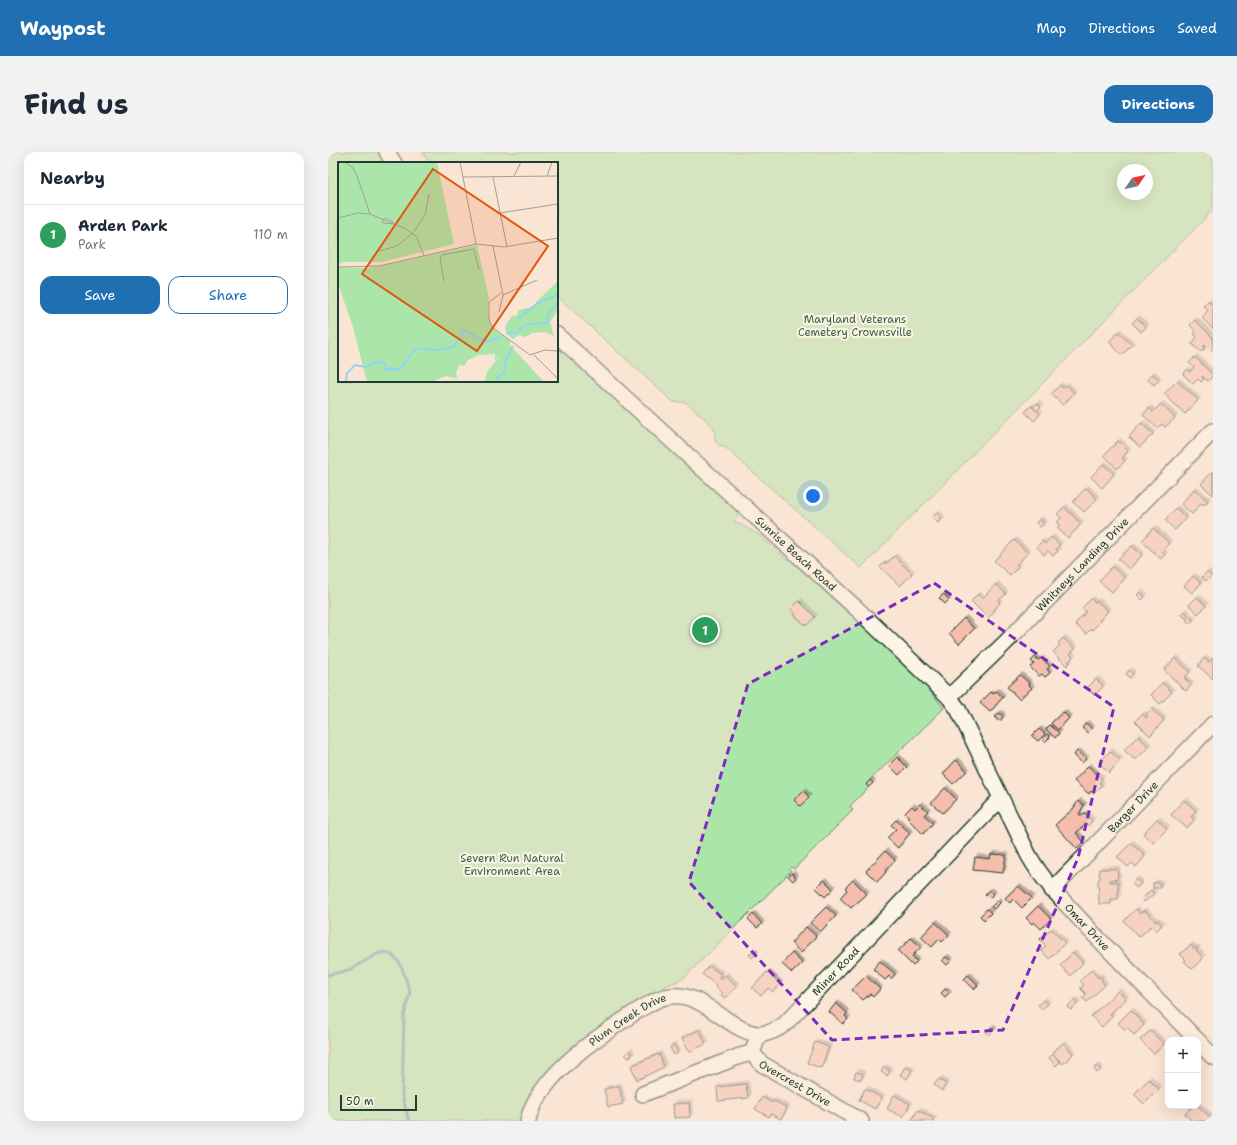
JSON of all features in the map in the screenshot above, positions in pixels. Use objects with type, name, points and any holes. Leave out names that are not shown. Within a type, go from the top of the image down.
[{"type":"street","points":[[387,152],[393,162]]},
{"type":"street","name":"Sunrise Beach Road","points":[[558,336],[672,442],[856,608],[949,697],[958,709],[1001,798]]},
{"type":"street","name":"Whitneys Landing Drive","points":[[949,697],[1016,632],[1213,431]]},
{"type":"street","name":"Barger Drive","points":[[1052,890],[1213,724]]},
{"type":"street","name":"Omar Drive","points":[[1001,798],[1037,871],[1052,890],[1193,1037]]},
{"type":"street","name":"Miner Road","points":[[759,1034],[764,1034],[775,1030],[785,1024],[1001,798]]},
{"type":"street","name":"Plum Creek Drive","points":[[528,1121],[535,1101],[542,1090],[564,1066],[589,1045],[650,1003],[664,998],[680,996],[690,998],[739,1026],[759,1034]]},
{"type":"street","points":[[643,1094],[740,1056],[752,1053],[759,1034]]},
{"type":"street","name":"Omar Drive","points":[[1201,1045],[1213,1057]]},
{"type":"street","name":"Overcrest Drive","points":[[752,1053],[762,1064],[861,1121]]},
{"type":"highlighted area","points":[[934,583],[1114,707],[1078,858],[1003,1030],[832,1040],[689,882],[748,684]]},
{"type":"green space","name":"Severn Run Natural Environment Area","points":[[328,152],[381,152],[387,162],[338,162],[338,382],[558,382],[558,341],[743,511],[734,521],[761,536],[786,559],[791,555],[928,689],[944,708],[866,784],[869,787],[850,806],[853,810],[794,869],[791,867],[789,869],[791,871],[684,978],[668,985],[587,1035],[545,1075],[527,1100],[521,1121],[328,1121]]},
{"type":"green space","name":"Maryland Veterans Cemetery Crownsville","points":[[422,152],[1213,152],[1213,210],[861,568],[726,448],[719,445],[715,441],[714,427],[686,402],[673,402],[558,297],[558,162],[429,162]]},
{"type":"building","points":[[1208,301],[1213,306],[1213,329],[1202,318],[1208,310],[1203,306]]},
{"type":"building","points":[[1137,318],[1146,327],[1141,332],[1132,323]]},
{"type":"building","points":[[1195,320],[1213,338],[1213,348],[1211,351],[1205,345],[1203,347],[1205,349],[1200,351],[1192,344],[1197,337],[1194,334],[1196,332],[1190,325]]},
{"type":"building","points":[[1118,332],[1132,345],[1122,355],[1109,342]]},
{"type":"building","points":[[1195,357],[1213,375],[1208,381],[1202,376],[1204,379],[1201,382],[1198,379],[1193,384],[1183,374],[1187,370],[1190,372],[1194,367],[1189,363]]},
{"type":"building","points":[[1152,374],[1159,380],[1154,385],[1147,379]]},
{"type":"building","points":[[1177,381],[1198,400],[1185,414],[1164,394]]},
{"type":"building","points":[[1060,385],[1062,388],[1066,385],[1074,393],[1063,405],[1051,394]]},
{"type":"building","points":[[1037,403],[1041,407],[1036,411],[1033,407]]},
{"type":"building","points":[[1161,404],[1175,418],[1165,427],[1162,424],[1157,428],[1143,415],[1149,408],[1153,412]]},
{"type":"building","points":[[1031,406],[1040,414],[1034,421],[1025,412]]},
{"type":"building","points":[[1141,423],[1153,434],[1140,447],[1129,437]]},
{"type":"building","points":[[1118,441],[1128,451],[1122,458],[1125,461],[1117,469],[1104,455]]},
{"type":"building","points":[[1103,464],[1114,474],[1102,488],[1091,477]]},
{"type":"building","points":[[1213,471],[1213,495],[1201,484]]},
{"type":"building","points":[[1086,488],[1097,499],[1084,512],[1073,502]]},
{"type":"building","points":[[1194,489],[1208,501],[1204,505],[1201,503],[1192,514],[1181,504]]},
{"type":"building","points":[[1064,507],[1081,524],[1068,538],[1057,528],[1060,524],[1057,522],[1061,518],[1057,514]]},
{"type":"building","points":[[1176,508],[1186,518],[1175,530],[1165,520]]},
{"type":"building","points":[[937,513],[942,519],[938,523],[932,517]]},
{"type":"building","points":[[1040,519],[1044,524],[1040,527],[1036,522]]},
{"type":"building","points":[[1153,528],[1169,543],[1162,551],[1165,554],[1161,559],[1142,541]]},
{"type":"building","points":[[1051,537],[1060,545],[1056,549],[1058,551],[1053,556],[1048,551],[1044,555],[1037,547],[1042,541],[1045,544]]},
{"type":"building","points":[[1014,540],[1028,553],[1016,565],[1018,567],[1010,575],[994,561]]},
{"type":"building","points":[[1132,546],[1142,555],[1129,569],[1118,559]]},
{"type":"building","points":[[894,556],[912,574],[900,586],[880,567],[885,562],[886,564]]},
{"type":"building","points":[[1112,567],[1125,578],[1112,592],[1099,581]]},
{"type":"building","points":[[1207,572],[1211,576],[1206,581],[1202,577]]},
{"type":"building","points":[[1193,576],[1201,583],[1192,593],[1184,586]]},
{"type":"building","points":[[996,584],[1006,594],[998,601],[1000,603],[988,618],[971,601],[978,594],[982,599]]},
{"type":"building","points":[[1140,592],[1145,597],[1142,600],[1137,595]]},
{"type":"building","points":[[944,594],[949,600],[945,604],[939,598]]},
{"type":"building","points":[[1197,597],[1206,606],[1198,614],[1189,605]]},
{"type":"building","points":[[1091,599],[1095,603],[1097,601],[1108,611],[1099,621],[1100,622],[1086,634],[1075,624],[1086,612],[1082,608]]},
{"type":"building","points":[[799,601],[815,617],[807,625],[805,625],[794,615],[796,614],[791,609]]},
{"type":"building","points":[[1184,611],[1188,615],[1185,618],[1181,614]]},
{"type":"building","points":[[1189,616],[1193,620],[1190,624],[1186,620]]},
{"type":"building","points":[[964,618],[974,629],[959,644],[949,633]]},
{"type":"building","points":[[1063,638],[1075,649],[1070,654],[1073,657],[1068,662],[1070,663],[1067,666],[1053,652],[1060,645],[1058,643]]},
{"type":"building","points":[[1035,657],[1038,660],[1041,658],[1050,666],[1047,669],[1050,673],[1045,677],[1042,674],[1039,676],[1030,667],[1034,664],[1031,661]]},
{"type":"building","points":[[1175,658],[1190,672],[1184,678],[1191,685],[1186,691],[1164,670]]},
{"type":"building","points":[[1204,658],[1209,662],[1213,658],[1213,679],[1198,666]]},
{"type":"building","points":[[1129,670],[1133,674],[1130,678],[1126,674]]},
{"type":"building","points":[[1020,675],[1030,684],[1029,685],[1032,688],[1019,699],[1007,687]]},
{"type":"building","points":[[1096,679],[1103,686],[1095,695],[1087,688]]},
{"type":"building","points":[[1162,683],[1172,692],[1160,704],[1151,695]]},
{"type":"building","points":[[996,691],[1003,697],[990,712],[980,703],[991,692],[993,694]]},
{"type":"building","points":[[1151,709],[1164,720],[1150,736],[1135,721],[1142,714],[1146,718],[1148,716],[1146,714]]},
{"type":"building","points":[[1063,712],[1069,718],[1058,730],[1051,723]]},
{"type":"building","points":[[999,713],[1002,714],[1002,720],[999,721],[996,720],[995,717],[996,714]]},
{"type":"building","points":[[1086,723],[1092,729],[1088,733],[1082,728]]},
{"type":"building","points":[[1050,725],[1059,733],[1055,738],[1046,729]]},
{"type":"building","points":[[1039,729],[1045,734],[1038,741],[1032,736]]},
{"type":"building","points":[[1047,734],[1050,737],[1045,742],[1042,739]]},
{"type":"building","points":[[1138,736],[1149,747],[1135,760],[1124,750]]},
{"type":"building","points":[[1077,751],[1086,759],[1082,763],[1074,755]]},
{"type":"building","points":[[1110,751],[1120,760],[1109,773],[1099,763]]},
{"type":"building","points":[[897,757],[907,767],[899,775],[889,765]]},
{"type":"building","points":[[956,760],[967,771],[953,784],[943,774]]},
{"type":"building","points":[[1088,766],[1102,779],[1099,783],[1102,785],[1094,794],[1091,791],[1089,794],[1074,781]]},
{"type":"building","points":[[870,780],[873,783],[869,787],[866,785]]},
{"type":"building","points":[[945,788],[956,799],[943,813],[931,803]]},
{"type":"building","points":[[803,791],[809,797],[800,806],[794,800]]},
{"type":"building","points":[[1184,800],[1196,811],[1191,817],[1194,820],[1187,828],[1171,815]]},
{"type":"building","points":[[1078,801],[1084,805],[1079,814],[1081,816],[1085,813],[1092,821],[1088,826],[1086,824],[1076,833],[1084,842],[1077,849],[1055,825],[1073,809]]},
{"type":"building","points":[[920,804],[928,811],[924,815],[933,823],[923,834],[907,818],[909,817],[905,813],[912,806],[915,809]]},
{"type":"building","points":[[1157,819],[1167,829],[1153,843],[1143,834]]},
{"type":"building","points":[[896,820],[910,833],[898,848],[887,838],[896,829],[891,825]]},
{"type":"building","points":[[1131,843],[1145,856],[1136,867],[1132,863],[1128,867],[1117,857]]},
{"type":"building","points":[[885,851],[895,860],[877,882],[866,871]]},
{"type":"building","points":[[991,854],[1006,855],[1003,873],[973,870],[975,857],[990,859]]},
{"type":"building","points":[[1099,869],[1117,869],[1118,879],[1110,880],[1110,882],[1118,882],[1118,899],[1111,899],[1111,904],[1099,904]]},
{"type":"building","points":[[792,873],[796,878],[793,881],[788,876]]},
{"type":"building","points":[[1136,879],[1141,883],[1137,888],[1132,884]]},
{"type":"building","points":[[824,880],[833,889],[825,897],[816,888]]},
{"type":"building","points":[[853,880],[867,894],[851,908],[840,898],[847,890],[845,888]]},
{"type":"building","points":[[1153,883],[1160,883],[1160,888],[1153,888]]},
{"type":"building","points":[[1018,886],[1032,898],[1022,908],[1013,899],[1010,903],[1005,898]]},
{"type":"building","points":[[990,890],[994,894],[989,898],[985,894]]},
{"type":"building","points":[[1151,890],[1154,894],[1144,902],[1142,899]]},
{"type":"building","points":[[998,900],[1000,903],[994,909],[991,907]]},
{"type":"building","points":[[1038,906],[1051,919],[1041,929],[1034,922],[1032,924],[1026,918]]},
{"type":"building","points":[[826,907],[836,916],[820,932],[810,923]]},
{"type":"building","points":[[987,909],[991,913],[984,920],[980,916]]},
{"type":"building","points":[[1136,909],[1140,914],[1144,910],[1156,922],[1157,920],[1162,925],[1156,931],[1151,926],[1139,937],[1124,921]]},
{"type":"building","points":[[753,914],[762,924],[757,928],[748,919]]},
{"type":"building","points":[[935,922],[949,935],[942,942],[939,939],[932,947],[921,937]]},
{"type":"building","points":[[806,927],[816,936],[801,953],[791,943]]},
{"type":"building","points":[[1051,929],[1065,943],[1049,959],[1041,950],[1046,946],[1040,939]]},
{"type":"building","points":[[911,938],[921,947],[912,956],[917,961],[913,966],[898,951]]},
{"type":"building","points":[[1191,945],[1194,949],[1196,947],[1198,949],[1196,950],[1203,958],[1192,969],[1184,961],[1186,960],[1180,954]]},
{"type":"building","points":[[753,951],[756,954],[752,958],[749,955]]},
{"type":"building","points":[[792,953],[802,963],[792,973],[782,964]]},
{"type":"building","points":[[1073,953],[1083,963],[1070,976],[1060,965]]},
{"type":"building","points":[[946,957],[951,961],[947,965],[942,960]]},
{"type":"building","points":[[880,961],[895,974],[891,979],[889,976],[885,980],[873,969]]},
{"type":"building","points":[[709,966],[721,974],[719,977],[721,979],[725,975],[737,986],[727,997],[726,996],[725,998],[721,995],[723,993],[715,987],[716,985],[702,974]]},
{"type":"building","points":[[1091,970],[1098,978],[1100,976],[1105,985],[1087,1002],[1082,998],[1086,994],[1080,988],[1084,985],[1080,981]]},
{"type":"building","points":[[767,972],[780,984],[773,992],[768,988],[761,996],[752,988]]},
{"type":"building","points":[[968,975],[978,985],[974,989],[964,979]]},
{"type":"building","points":[[866,976],[880,989],[873,997],[870,994],[863,1000],[852,990]]},
{"type":"building","points":[[945,989],[949,993],[945,997],[941,993]]},
{"type":"building","points":[[1118,991],[1126,999],[1110,1014],[1112,1016],[1102,1027],[1091,1016]]},
{"type":"building","points":[[1044,1000],[1048,1004],[1042,1009],[1038,1005]]},
{"type":"building","points":[[1074,1000],[1078,1003],[1071,1010],[1067,1007]]},
{"type":"building","points":[[836,1003],[847,1013],[845,1016],[848,1019],[843,1024],[829,1012]]},
{"type":"building","points":[[1131,1010],[1144,1025],[1134,1035],[1127,1027],[1125,1030],[1118,1023]]},
{"type":"building","points":[[992,1027],[994,1030],[989,1035],[986,1032]]},
{"type":"building","points":[[699,1030],[706,1044],[689,1052],[682,1038]]},
{"type":"building","points":[[1150,1031],[1164,1044],[1154,1054],[1140,1040]]},
{"type":"building","points":[[815,1042],[829,1047],[821,1068],[807,1063]]},
{"type":"building","points":[[1063,1043],[1073,1054],[1063,1064],[1052,1053]]},
{"type":"building","points":[[674,1045],[678,1053],[674,1055],[670,1047]]},
{"type":"building","points":[[630,1051],[632,1056],[628,1058],[625,1054]]},
{"type":"building","points":[[659,1054],[664,1067],[637,1080],[631,1066]]},
{"type":"building","points":[[1053,1054],[1060,1062],[1056,1066],[1049,1058]]},
{"type":"building","points":[[1097,1066],[1101,1070],[1097,1073],[1094,1069]]},
{"type":"building","points":[[884,1067],[890,1071],[887,1076],[881,1072]]},
{"type":"building","points":[[905,1067],[912,1070],[907,1079],[900,1075]]},
{"type":"building","points":[[856,1072],[863,1074],[861,1080],[854,1078]]},
{"type":"building","points":[[939,1079],[946,1084],[942,1091],[934,1085]]},
{"type":"building","points":[[1149,1079],[1159,1089],[1144,1104],[1134,1094]]},
{"type":"building","points":[[746,1084],[748,1098],[718,1101],[717,1087]]},
{"type":"building","points":[[619,1086],[623,1104],[608,1107],[604,1089]]},
{"type":"building","points":[[865,1089],[882,1098],[875,1109],[859,1100]]},
{"type":"building","points":[[894,1095],[910,1104],[903,1117],[887,1109]]},
{"type":"building","points":[[762,1097],[772,1103],[774,1101],[787,1108],[781,1119],[771,1114],[769,1117],[755,1109]]},
{"type":"building","points":[[689,1103],[690,1117],[674,1118],[673,1104]]},
{"type":"building","points":[[1190,1109],[1201,1109],[1211,1118],[1208,1121],[1192,1121],[1185,1114]]},
{"type":"building","points":[[918,1110],[934,1119],[933,1121],[911,1121]]},
{"type":"waterway","points":[[328,975],[349,970],[377,954],[385,952],[392,955],[402,968],[410,992],[404,1017],[402,1095],[409,1121]]},
{"type":"place","name":"Arden Park","points":[[705,630]]}]
